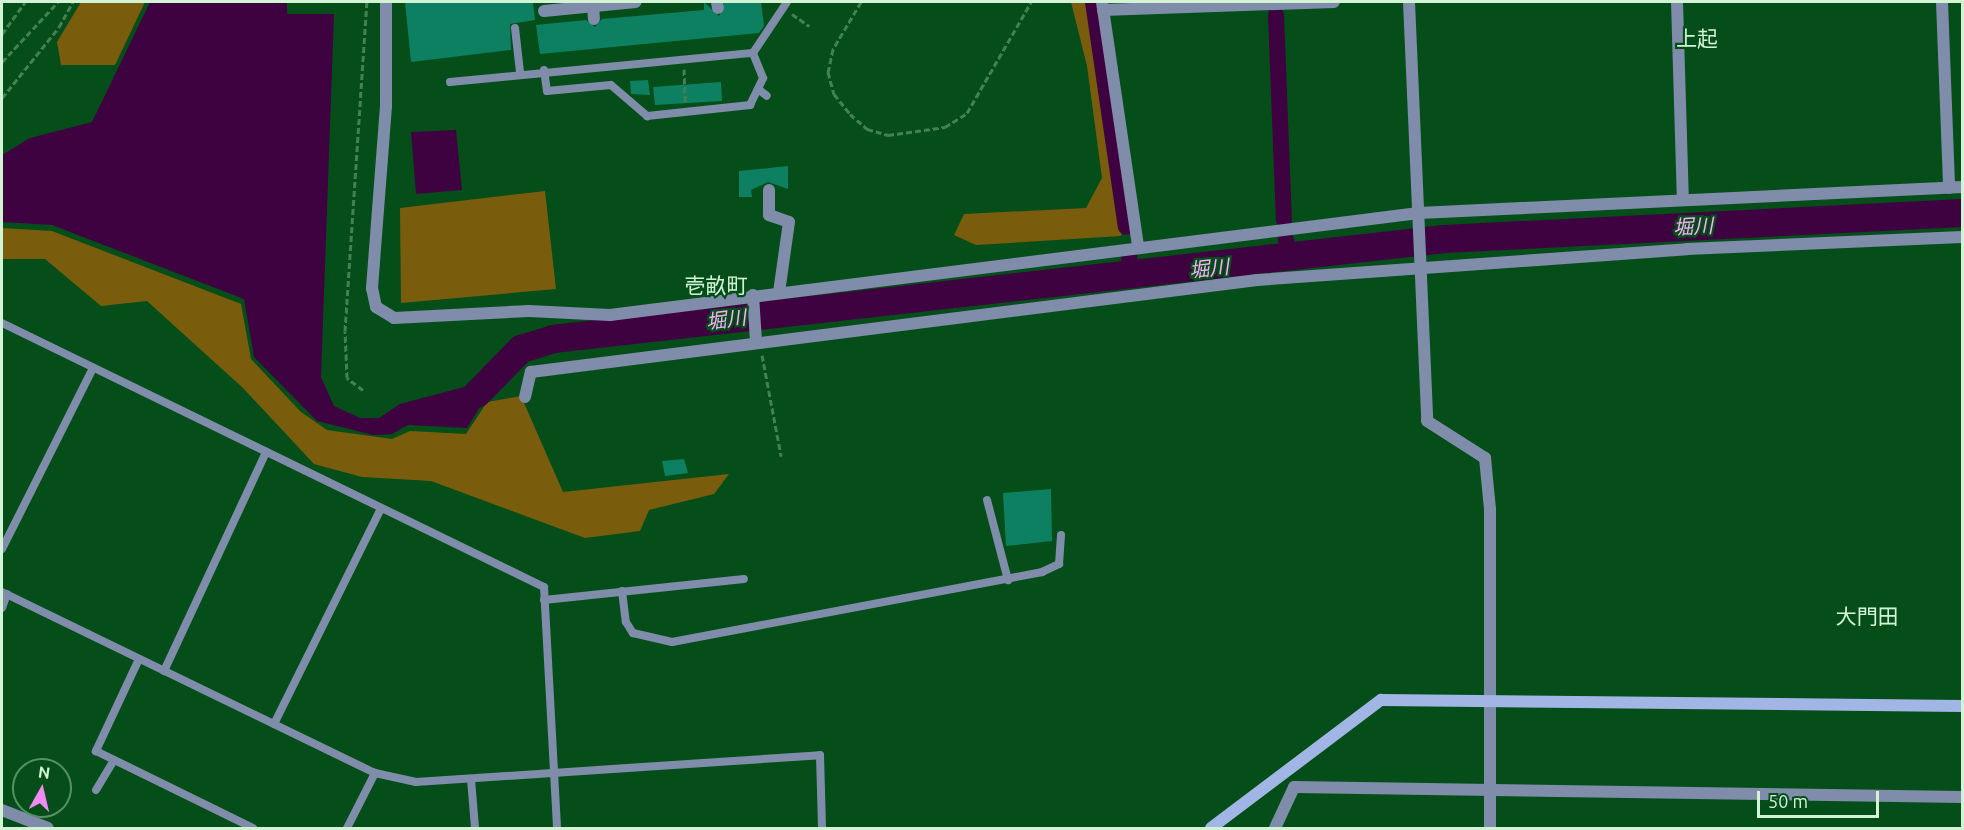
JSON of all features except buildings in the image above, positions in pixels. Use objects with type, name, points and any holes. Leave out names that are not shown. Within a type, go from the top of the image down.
[{"type":"street","points":[[386,2],[386,106],[372,288],[381,313],[394,318],[529,311],[610,315],[1138,245],[1419,213],[1962,187]]},
{"type":"street","points":[[593,2],[594,19]]},
{"type":"street","points":[[544,11],[636,2]]},
{"type":"street","points":[[1138,245],[1103,6],[1334,2]]},
{"type":"street","points":[[1409,2],[1427,421],[1485,458],[1490,509],[1487,699],[1491,792],[1490,828]]},
{"type":"street","points":[[1677,2],[1683,200]]},
{"type":"street","points":[[1942,2],[1949,188]]},
{"type":"street","points":[[769,190],[769,215],[789,222],[779,292]]},
{"type":"street","points":[[525,397],[531,372],[756,341],[1108,303],[1257,280],[1687,249],[1962,237]]},
{"type":"street","points":[[753,296],[756,341]]},
{"type":"street","points":[[1211,828],[1381,700],[1487,699],[1962,706]]},
{"type":"street","points":[[1275,828],[1294,787],[1491,792],[1962,797]]},
{"type":"street","points":[[2,810],[48,828]]},
{"type":"lane","points":[[753,53],[785,5]]},
{"type":"lane","points":[[515,28],[520,72]]},
{"type":"lane","points":[[450,82],[520,72],[753,53]]},
{"type":"lane","points":[[544,70],[547,91],[611,85],[647,116],[750,105],[763,78],[753,53]]},
{"type":"lane","points":[[758,90],[767,96]]},
{"type":"lane","points":[[2,323],[544,587],[557,828]]},
{"type":"lane","points":[[2,549],[93,368]]},
{"type":"lane","points":[[164,671],[266,452]]},
{"type":"lane","points":[[987,500],[1008,580]]},
{"type":"lane","points":[[274,724],[381,508]]},
{"type":"lane","points":[[622,591],[626,621],[633,633],[672,642],[1008,580],[1059,564],[1061,535]]},
{"type":"lane","points":[[544,600],[744,579]]},
{"type":"lane","points":[[2,608],[4,593],[375,773],[416,782],[820,755],[822,828]]},
{"type":"lane","points":[[139,659],[96,751],[252,828]]},
{"type":"lane","points":[[96,790],[114,760]]},
{"type":"lane","points":[[347,828],[375,773]]},
{"type":"lane","points":[[471,778],[474,828]]},
{"type":"path","points":[[2,34],[25,2]]},
{"type":"path","points":[[2,62],[58,2]]},
{"type":"path","points":[[2,98],[59,27],[73,2]]},
{"type":"path","points":[[363,390],[346,378],[345,331],[367,2]]},
{"type":"path","points":[[861,2],[833,49],[828,72],[834,94],[850,114],[867,129],[888,135],[945,127],[967,113],[1031,2]]},
{"type":"path","points":[[785,5],[809,26]]},
{"type":"path","points":[[684,58],[686,112]]},
{"type":"path","points":[[756,341],[781,456]]},
{"type":"shaded area","points":[[81,2],[145,2],[115,65],[61,65],[57,42]]},
{"type":"shaded area","points":[[150,2],[287,2],[287,14],[334,14],[321,377],[334,406],[360,418],[379,418],[400,404],[475,384],[480,407],[467,428],[408,425],[392,434],[373,435],[317,421],[254,357],[244,299],[52,225],[2,222],[2,155],[30,138],[92,122]]},
{"type":"shaded area","points":[[1071,2],[1093,2],[1123,209],[1121,236],[976,245],[954,235],[964,214],[1086,208],[1102,178],[1087,66]]},
{"type":"shaded area","points":[[456,130],[462,190],[416,194],[411,132]]},
{"type":"shaded area","points":[[545,191],[556,289],[401,303],[400,208]]},
{"type":"shaded area","points":[[2,228],[52,231],[241,304],[251,359],[301,412],[327,430],[392,439],[410,431],[466,434],[487,402],[521,396],[563,492],[729,474],[714,494],[649,510],[640,531],[585,538],[431,481],[362,477],[314,464],[243,388],[147,301],[101,306],[45,259],[2,259]]},
{"type":"waterway","points":[[1093,2],[1126,227]]},
{"type":"waterway","points":[[1276,15],[1284,220]]},
{"type":"waterway","name":"堀川","points":[[477,394],[521,349],[553,339],[1444,239],[1962,213]]},
{"type":"waterway","points":[[1286,240],[1289,257]]},
{"type":"waterway","points":[[1129,254],[1130,274]]},
{"type":"district","name":"上起","points":[[1697,38]]},
{"type":"district","name":"壱畝町","points":[[716,285]]},
{"type":"district","name":"大門田","points":[[1867,616]]}]
